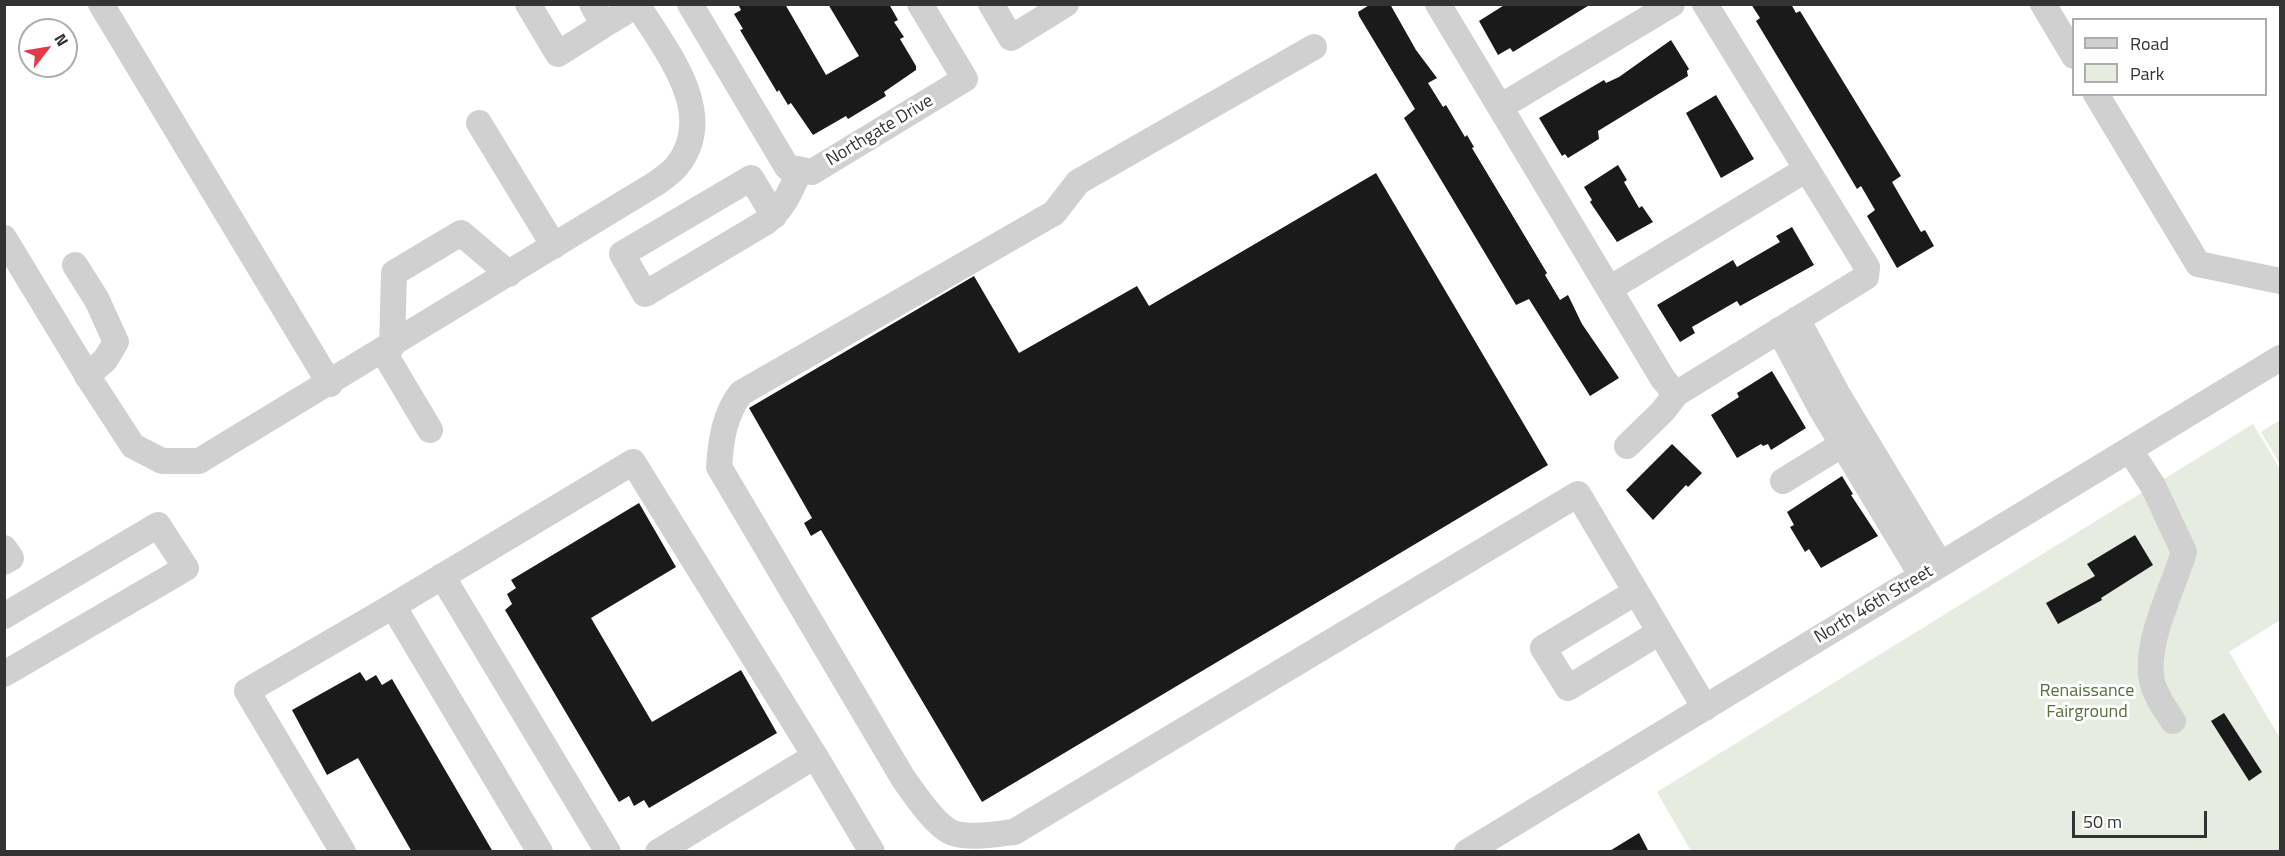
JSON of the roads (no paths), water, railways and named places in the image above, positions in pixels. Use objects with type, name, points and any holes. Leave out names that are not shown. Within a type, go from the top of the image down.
[{"type":"street","points":[[101,4],[330,384]]},
{"type":"street","points":[[8,252],[133,446],[162,461],[199,461],[509,274],[655,184],[676,167],[688,146],[692,105],[685,84],[637,5],[598,15],[558,54],[528,4]]},
{"type":"street","points":[[690,4],[787,167],[800,170],[785,202],[774,216],[645,294],[622,255],[751,178],[774,216]]},
{"type":"street","name":"Northgate Drive","points":[[800,170],[812,172],[965,79],[920,4]]},
{"type":"street","points":[[991,4],[1011,38],[1066,4]]},
{"type":"street","points":[[1438,4],[1663,380],[1676,394]]},
{"type":"street","points":[[1500,107],[1672,4]]},
{"type":"street","points":[[1627,446],[1663,411],[1676,394],[1866,277],[1867,267],[1705,4]]},
{"type":"street","points":[[2043,4],[2072,54]]},
{"type":"street","points":[[1314,47],[1078,182],[1054,213],[741,393],[730,407],[719,467],[903,778],[924,807],[952,833],[983,835],[1014,832],[1578,494],[1705,708]]},
{"type":"street","points":[[2097,96],[2198,264],[2280,281]]},
{"type":"street","points":[[479,123],[554,246]]},
{"type":"street","points":[[1609,289],[1807,169]]},
{"type":"street","points":[[430,430],[388,348],[394,273],[461,233],[509,274]]},
{"type":"street","points":[[75,265],[97,300],[116,342],[105,360],[87,376]]},
{"type":"street","points":[[1788,325],[1852,439],[1931,570]]},
{"type":"street","name":"North 46th Street","points":[[1467,852],[1503,842],[1705,708],[2280,358]]},
{"type":"street","points":[[1783,481],[1852,439]]},
{"type":"street","points":[[2130,450],[2152,486],[2184,552],[2156,635],[2151,674],[2157,697],[2173,721]]},
{"type":"street","points":[[343,852],[248,691],[633,462],[872,852]]},
{"type":"street","points":[[4,616],[158,525],[186,568],[4,674]]},
{"type":"street","points":[[4,548],[10,558],[4,562]]},
{"type":"street","points":[[442,576],[608,852]]},
{"type":"street","points":[[1636,592],[1544,648],[1568,688],[1660,632]]},
{"type":"street","points":[[393,606],[540,852]]},
{"type":"street","points":[[658,852],[815,756]]},
{"type":"park label","name":"Renaissance Fairground","points":[[2087,702]]}]
